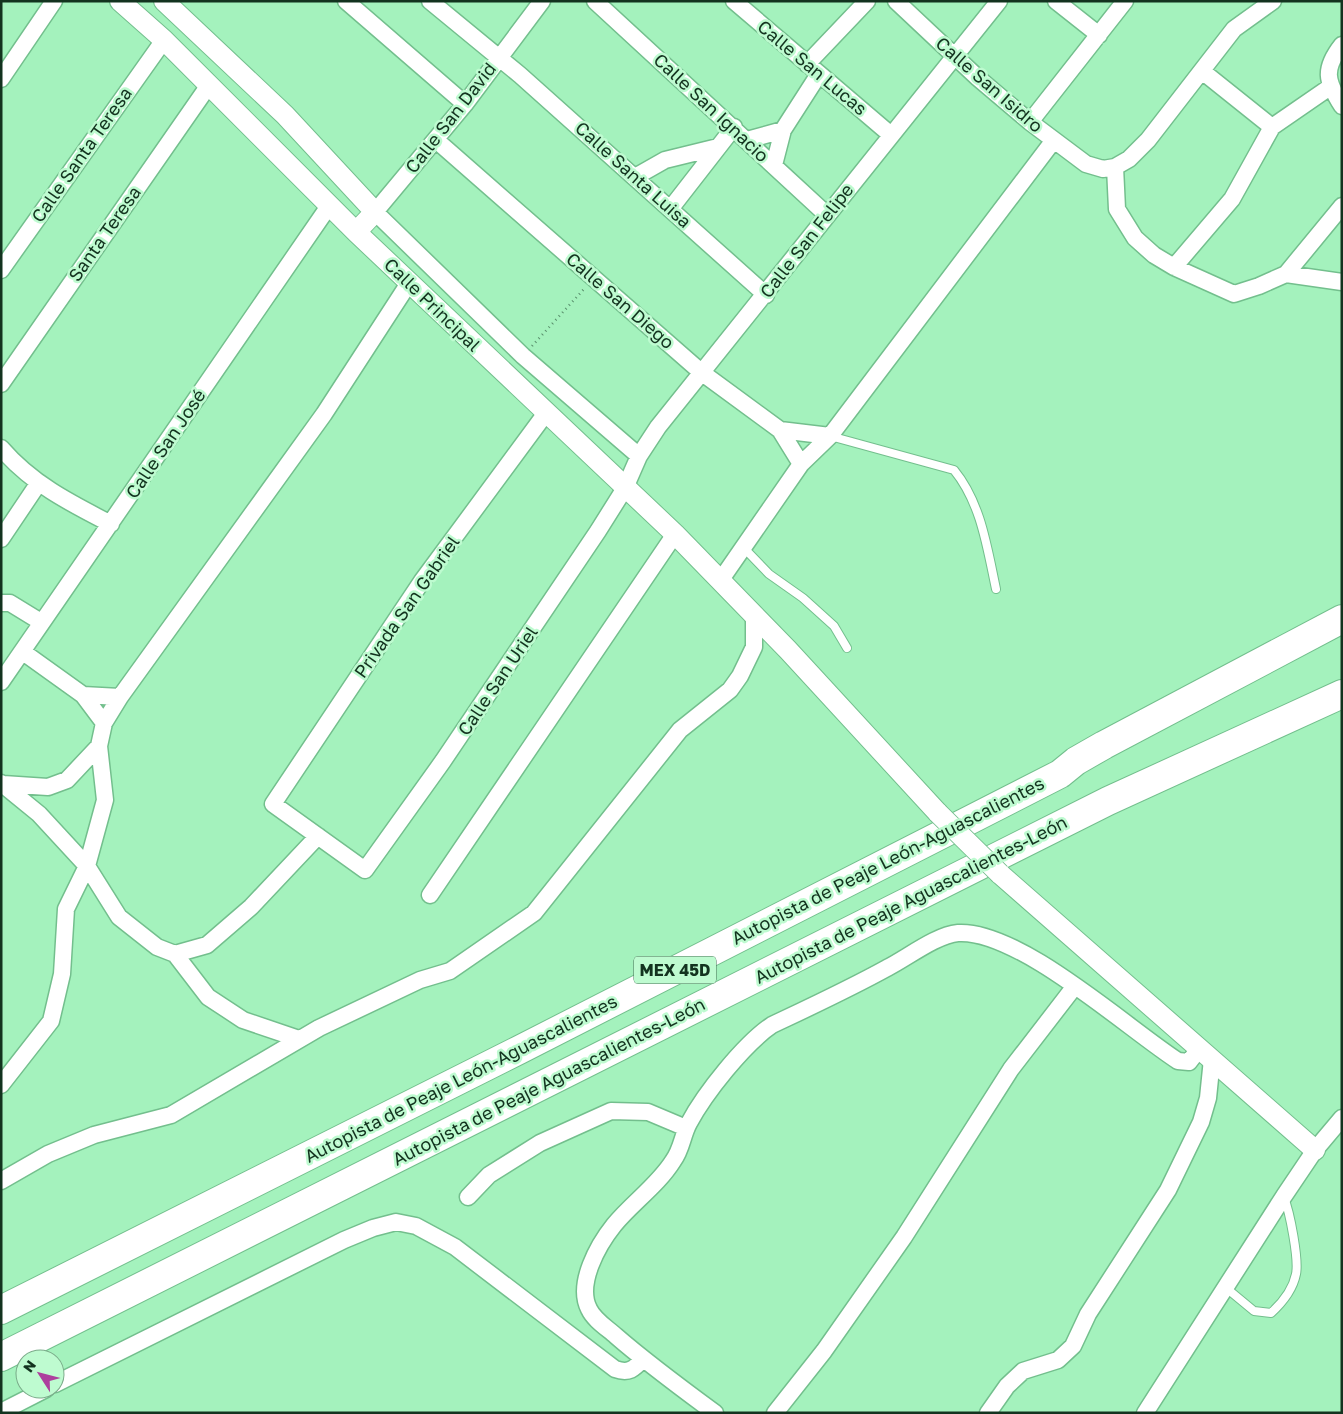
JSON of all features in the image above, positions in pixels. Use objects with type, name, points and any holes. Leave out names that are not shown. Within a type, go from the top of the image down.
[{"type":"highway","name":"Autopista de Peaje León-Aguascalientes","points":[[1,1310],[510,1055],[1060,774],[1104,745],[1342,620]]},
{"type":"highway","points":[[1060,774],[1077,770],[1342,637]]},
{"type":"highway","points":[[1108,801],[1155,773],[1342,677]]},
{"type":"highway","name":"Autopista de Peaje Aguascalientes-León","points":[[1,1357],[1108,801],[1342,694]]},
{"type":"street","points":[[1,79],[54,1]]},
{"type":"street","name":"Calle Principal","points":[[120,1],[164,40],[329,206],[409,283],[675,534],[938,814],[1000,874],[1315,1150]]},
{"type":"street","points":[[164,1],[285,115],[375,212],[523,356],[639,456]]},
{"type":"street","points":[[346,1],[465,104]]},
{"type":"street","name":"Calle Santa Luisa","points":[[430,1],[635,177],[766,295]]},
{"type":"street","name":"Calle San David","points":[[356,232],[465,104],[542,1]]},
{"type":"street","name":"Calle San Ignacio","points":[[595,1],[734,127],[827,215]]},
{"type":"street","name":"Calle San Lucas","points":[[734,1],[891,135]]},
{"type":"street","points":[[774,165],[783,130],[813,69],[867,1]]},
{"type":"street","name":"Calle San Isidro","points":[[896,1],[955,57],[1030,122],[1086,164],[1103,169],[1115,167]]},
{"type":"street","name":"Calle San Felipe","points":[[625,488],[639,456],[658,426],[766,295],[827,215],[999,1]]},
{"type":"street","points":[[1056,1],[1099,34]]},
{"type":"street","points":[[1030,122],[1125,1]]},
{"type":"street","points":[[1273,1],[1234,29],[1148,140],[1129,159],[1115,167],[1117,209],[1135,238],[1154,255],[1174,267],[1234,294],[1286,274],[1342,282]]},
{"type":"street","name":"Calle Santa Teresa","points":[[1,270],[164,40]]},
{"type":"street","points":[[1342,45],[1330,60],[1330,87],[1342,106]]},
{"type":"street","points":[[1202,71],[1272,127]]},
{"type":"street","name":"Santa Teresa","points":[[1,384],[209,85]]},
{"type":"street","points":[[1174,267],[1232,199],[1272,127],[1330,87]]},
{"type":"street","points":[[670,208],[734,127]]},
{"type":"street","points":[[747,140],[783,130]]},
{"type":"street","name":"Calle San Diego","points":[[436,140],[701,372],[780,430],[802,464]]},
{"type":"street","points":[[720,580],[802,464],[830,436],[1054,140]]},
{"type":"street","points":[[635,177],[665,160],[718,147]]},
{"type":"street","name":"Calle San José","points":[[1,682],[329,206]]},
{"type":"street","points":[[1286,274],[1342,206]]},
{"type":"street","points":[[1,1085],[51,1020],[62,974],[66,909],[87,866],[105,800],[99,746],[104,723],[120,696],[324,414],[409,283]]},
{"type":"street","name":"Privada San Gabriel","points":[[318,836],[273,804],[422,581],[546,413]]},
{"type":"street","points":[[780,430],[830,436]]},
{"type":"street","points":[[1,448],[38,484],[111,524]]},
{"type":"street","points":[[1,539],[38,484]]},
{"type":"street","name":"Calle San Uriel","points":[[318,836],[365,870],[498,680],[604,524],[625,488]]},
{"type":"street","points":[[430,896],[675,534]]},
{"type":"street","points":[[1,603],[10,603],[41,622]]},
{"type":"street","points":[[1,1181],[48,1154],[94,1135],[171,1115],[319,1028],[420,980],[450,971],[534,913],[680,730],[730,690],[740,676],[754,647],[750,612]]},
{"type":"street","points":[[22,652],[83,695],[104,723]]},
{"type":"street","points":[[83,695],[120,696]]},
{"type":"street","points":[[2,783],[48,787],[67,780],[99,746]]},
{"type":"street","points":[[2,783],[39,814],[87,866],[119,917],[156,948],[175,954],[207,945],[252,907],[318,836]]},
{"type":"street","points":[[715,1413],[643,1359],[595,1318],[588,1308],[585,1292],[588,1275],[598,1250],[613,1226],[672,1163],[682,1146],[686,1128],[693,1115],[743,1048],[755,1037],[772,1025],[887,968],[934,942],[957,933],[995,940],[1019,951],[1075,986],[1178,1061],[1189,1062],[1205,1054],[1208,1098],[1202,1122],[1168,1190],[1088,1314],[1073,1346],[1058,1360],[1023,1371],[1007,1386],[988,1413]]},
{"type":"street","points":[[175,954],[208,998],[243,1020],[299,1040]]},
{"type":"street","points":[[775,1413],[824,1351],[904,1237],[1011,1069],[1075,986]]},
{"type":"street","points":[[468,1197],[490,1175],[540,1143],[610,1111],[648,1112],[686,1128]]},
{"type":"street","points":[[1144,1413],[1284,1196],[1315,1150],[1342,1118]]},
{"type":"street","points":[[65,1379],[344,1240],[373,1228],[396,1222],[416,1226],[455,1247],[615,1369],[624,1372],[630,1371],[643,1359]]},
{"type":"street","points":[[1,1412],[26,1399]]},
{"type":"lane","points":[[830,436],[954,470],[963,481],[982,523],[996,589]]},
{"type":"lane","points":[[743,547],[769,574],[803,598],[834,626],[847,648]]},
{"type":"lane","points":[[1225,1287],[1254,1311],[1271,1313],[1284,1301],[1297,1274],[1291,1215],[1284,1196]]},
{"type":"path","points":[[523,356],[595,278]]}]
